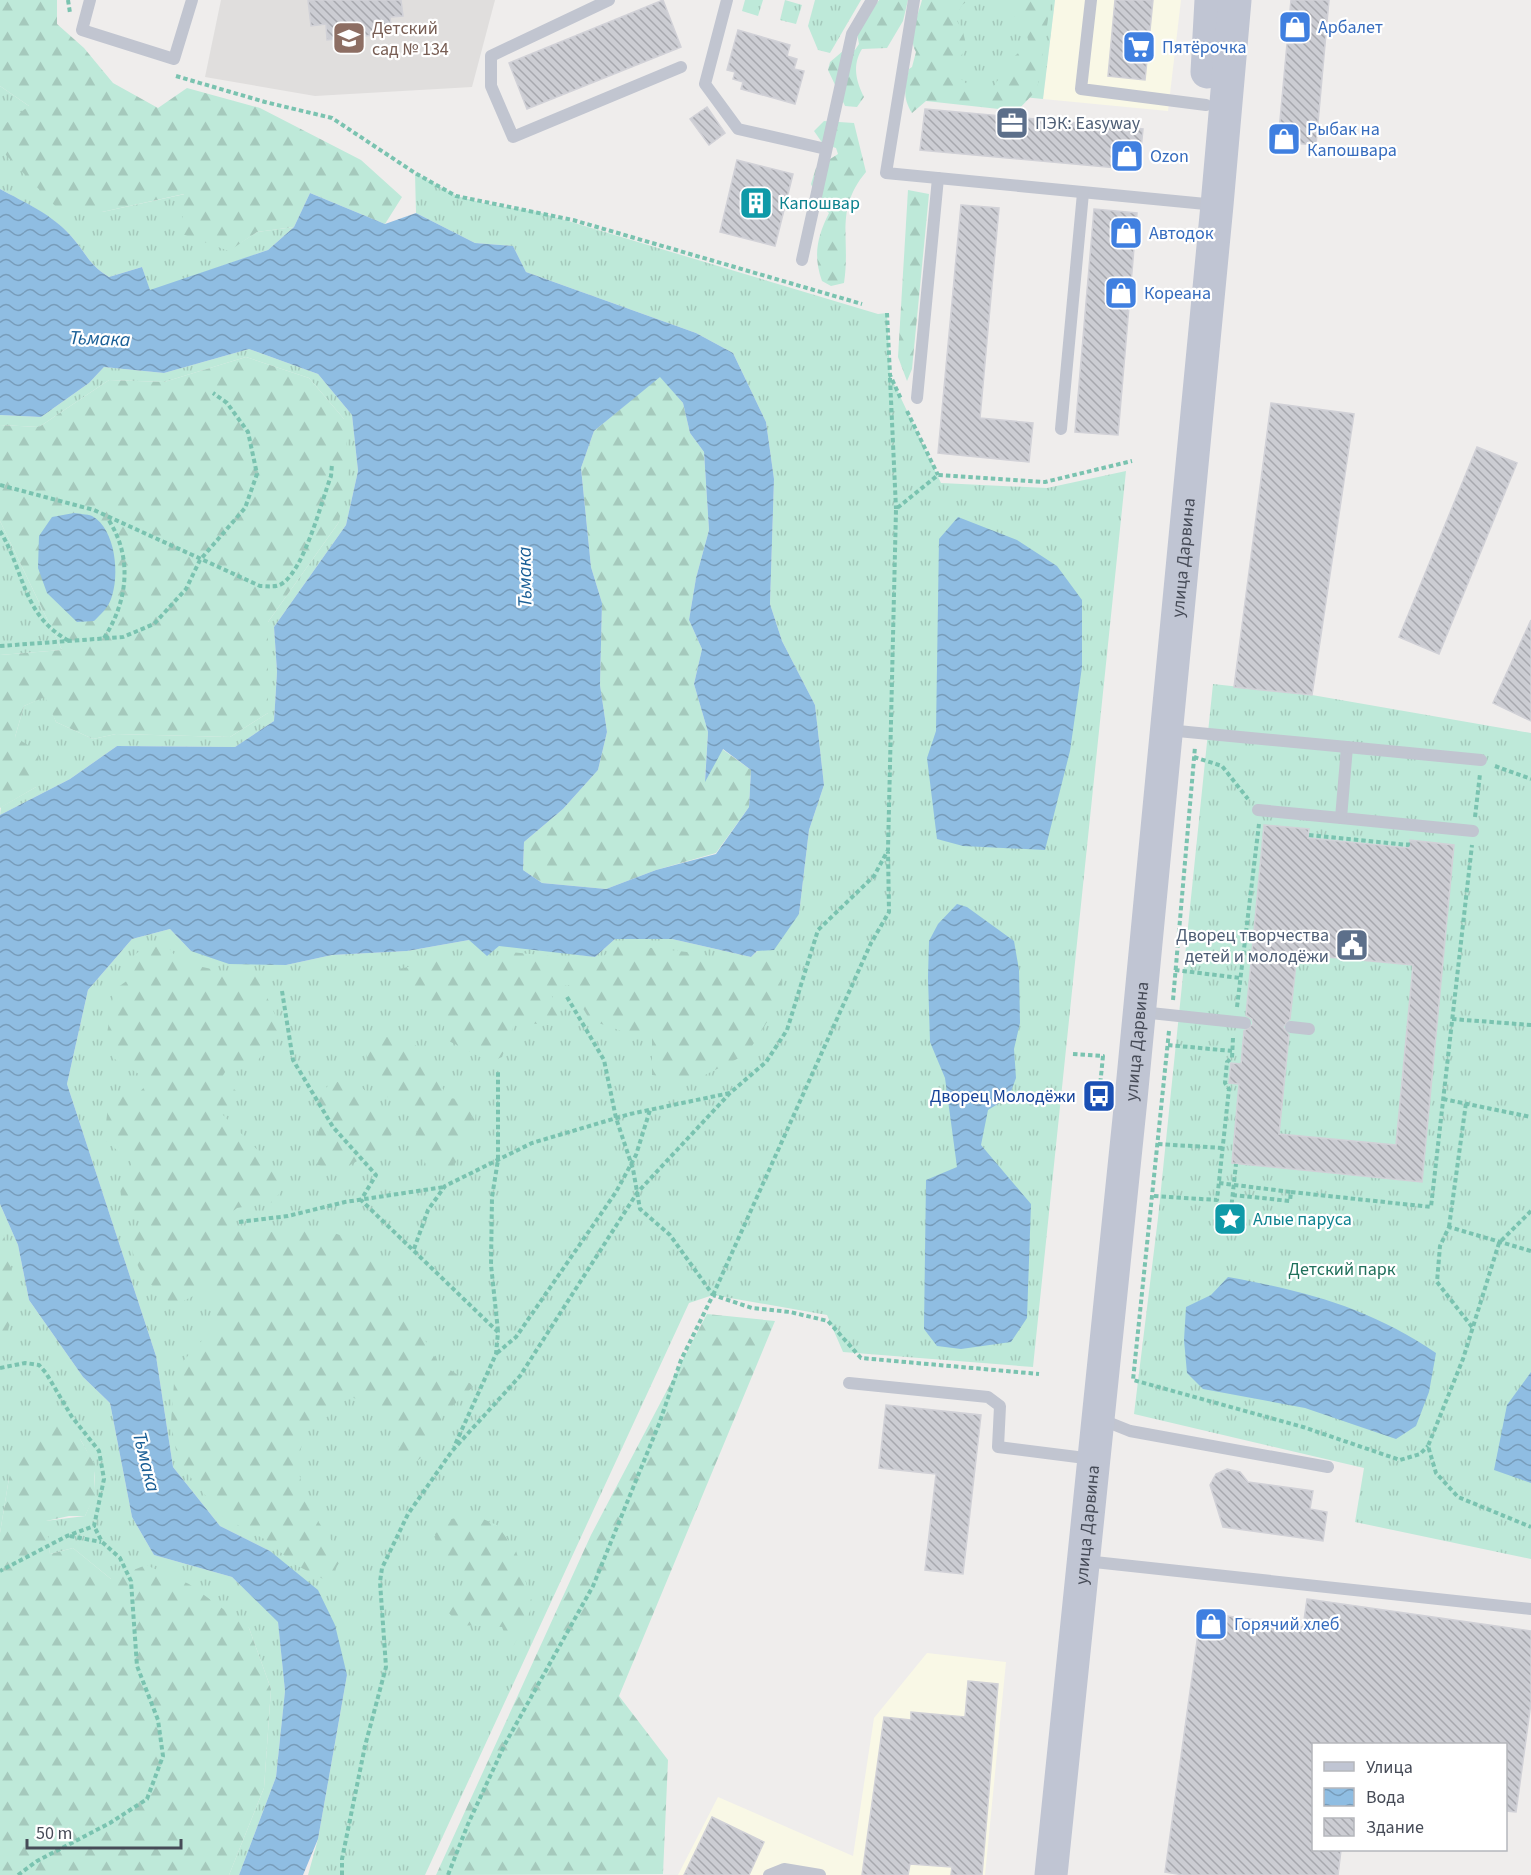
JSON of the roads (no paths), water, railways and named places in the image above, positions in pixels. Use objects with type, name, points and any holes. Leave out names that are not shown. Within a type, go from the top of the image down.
[{"type":"main road","name":"улица Дарвина","points":[[1211,0],[1206,105],[1218,205]]},
{"type":"main road","name":"улица Дарвина","points":[[1051,1875],[1094,1459],[1155,1014],[1182,731],[1218,205],[1235,0]]},
{"type":"lane","points":[[90,0],[82,30],[174,59],[192,0]]},
{"type":"lane","points":[[609,0],[491,56],[491,86],[513,136],[681,67]]},
{"type":"lane","points":[[727,0],[705,84],[738,129],[826,149]]},
{"type":"lane","points":[[802,260],[852,34],[872,0]]},
{"type":"lane","points":[[914,0],[886,173],[1218,205]]},
{"type":"lane","points":[[1091,0],[1081,89],[1206,105]]},
{"type":"lane","points":[[917,398],[938,178]]},
{"type":"lane","points":[[1061,429],[1083,193]]},
{"type":"lane","points":[[1182,731],[1481,760]]},
{"type":"lane","points":[[1341,818],[1347,747]]},
{"type":"lane","points":[[1258,810],[1473,831]]},
{"type":"lane","points":[[1155,1014],[1245,1023]]},
{"type":"lane","points":[[1291,1027],[1308,1029]]},
{"type":"lane","points":[[849,1383],[988,1397],[1000,1407],[998,1447],[1094,1459]]},
{"type":"lane","points":[[1099,1418],[1130,1431],[1328,1467]]},
{"type":"lane","points":[[1083,1561],[1531,1609]]},
{"type":"lane","points":[[769,1875],[784,1869],[820,1875]]},
{"type":"water","name":"Тьмака","points":[[0,189],[38,210],[64,228],[92,263],[109,277],[142,267],[150,290],[268,250],[294,227],[310,193],[385,224],[416,213],[475,243],[513,246],[526,272],[696,333],[733,353],[766,422],[774,479],[770,604],[782,641],[815,705],[824,785],[809,830],[799,914],[774,950],[757,951],[751,957],[672,939],[615,939],[595,957],[499,946],[487,956],[469,940],[407,951],[332,955],[286,965],[229,964],[191,951],[170,929],[132,939],[88,990],[67,1084],[156,1356],[173,1467],[220,1526],[270,1551],[318,1590],[335,1625],[347,1675],[318,1839],[303,1875],[239,1875],[276,1777],[285,1691],[278,1622],[232,1577],[154,1555],[132,1517],[110,1403],[83,1377],[29,1300],[18,1245],[0,1204],[0,815],[70,779],[117,746],[235,747],[274,721],[277,672],[274,627],[346,525],[358,471],[352,415],[318,374],[249,349],[164,373],[104,367],[89,383],[41,417],[0,415]],"holes":[[[660,377],[683,403],[690,433],[704,452],[709,530],[696,578],[689,620],[702,649],[694,684],[708,732],[705,782],[723,749],[751,770],[749,807],[716,854],[656,870],[606,889],[542,883],[523,870],[524,842],[563,809],[598,770],[607,732],[600,685],[602,603],[591,567],[581,468],[594,431]]]},
{"type":"water","points":[[74,513],[92,516],[100,522],[111,542],[114,554],[114,589],[106,608],[94,621],[77,622],[47,593],[38,568],[39,536],[52,517]]},
{"type":"water","points":[[958,517],[1017,540],[1057,566],[1082,600],[1082,667],[1070,751],[1045,850],[963,846],[937,839],[927,758],[936,731],[939,539]]},
{"type":"water","points":[[957,904],[967,907],[1014,941],[1019,970],[1020,1023],[1014,1049],[1016,1078],[1009,1097],[988,1110],[981,1145],[1031,1204],[1027,1318],[1011,1342],[961,1349],[937,1346],[924,1329],[926,1180],[957,1167],[945,1078],[930,1042],[929,941],[938,924]]},
{"type":"water","points":[[1228,1277],[1284,1288],[1336,1303],[1387,1324],[1436,1353],[1429,1392],[1416,1426],[1396,1439],[1305,1408],[1203,1389],[1187,1373],[1184,1340],[1186,1307],[1211,1295]]},
{"type":"water","points":[[1531,1372],[1531,1483],[1494,1470],[1507,1405]]},
{"type":"place","name":"Арбалет","points":[[1295,27]]},
{"type":"place","name":"Детский сад № 134","points":[[349,38]]},
{"type":"place","name":"Пятёрочка","points":[[1139,47]]},
{"type":"place","name":"ПЭК: Easyway","points":[[1012,123]]},
{"type":"place","name":"Рыбак на Капошвара","points":[[1284,139]]},
{"type":"place","name":"Ozon","points":[[1127,156]]},
{"type":"place","name":"Капошвар","points":[[756,203]]},
{"type":"place","name":"Автодок","points":[[1126,233]]},
{"type":"place","name":"Кореана","points":[[1121,293]]},
{"type":"place","name":"Дворец творчества детей и молодёжи","points":[[1352,945]]},
{"type":"place","name":"Дворец Молодёжи","points":[[1099,1096]]},
{"type":"place","name":"Алые паруса","points":[[1230,1219]]},
{"type":"place","name":"Горячий хлеб","points":[[1211,1624]]},
{"type":"park label","name":"Детский парк","points":[[1342,1269]]}]
